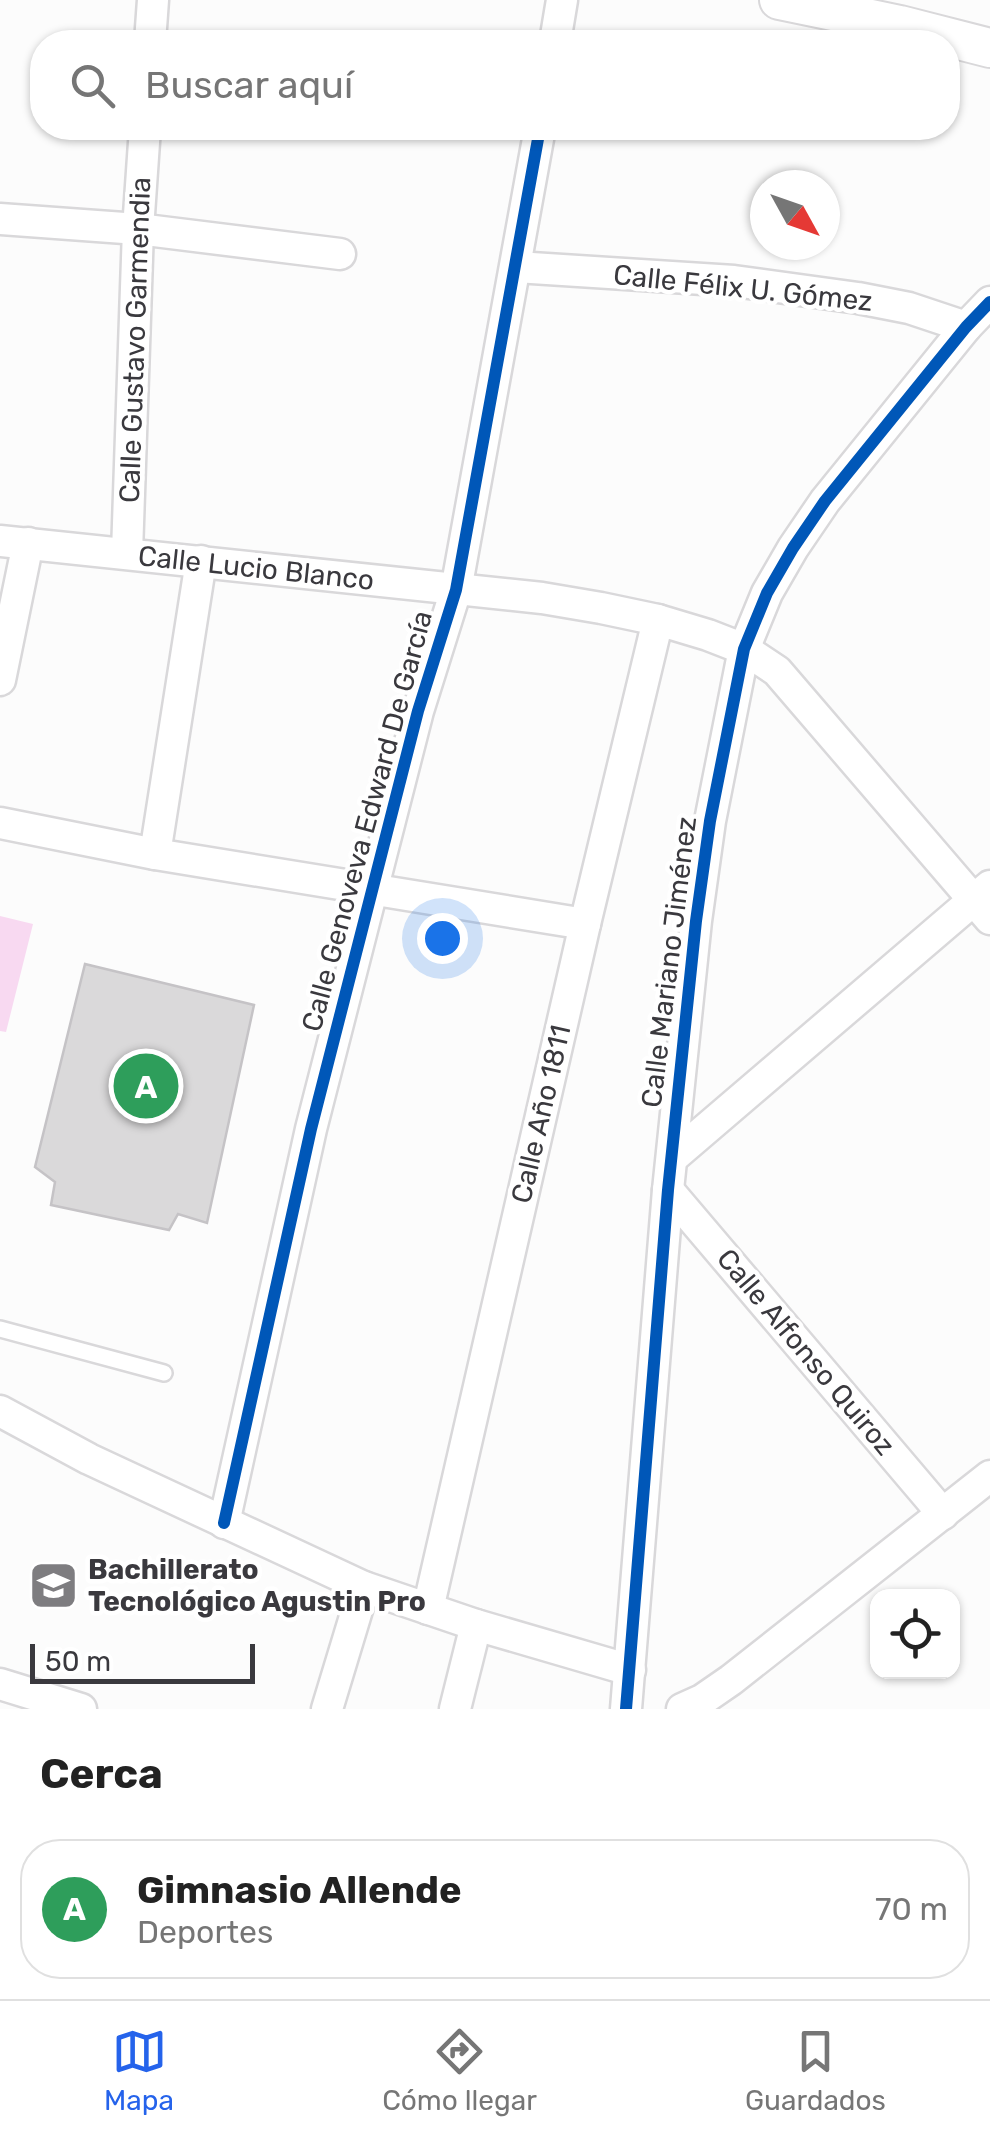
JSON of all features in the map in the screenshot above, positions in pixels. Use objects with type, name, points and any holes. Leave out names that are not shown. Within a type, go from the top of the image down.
[{"type":"street","points":[[151,30],[153,0]]},
{"type":"street","points":[[557,30],[562,0]]},
{"type":"street","points":[[779,0],[920,30]]},
{"type":"street","points":[[960,40],[990,48]]},
{"type":"street","name":"Calle Gustavo Garmendia","points":[[127,553],[143,140]]},
{"type":"street","name":"Calle Genoveva Edward De García","points":[[224,1523],[311,1130],[418,711],[456,590],[538,140]]},
{"type":"street","points":[[0,219],[138,229],[340,254]]},
{"type":"street","name":"Calle Félix U. Gómez","points":[[516,266],[734,281],[892,305],[966,327]]},
{"type":"street","name":"Calle Mariano Jiménez","points":[[626,1709],[668,1190],[696,921],[744,649],[767,593],[825,501],[990,302]]},
{"type":"street","points":[[0,680],[14,542]]},
{"type":"street","name":"Calle Lucio Blanco","points":[[14,542],[542,598],[658,620],[708,634],[744,649],[777,671],[984,902]]},
{"type":"street","points":[[155,854],[201,560]]},
{"type":"street","name":"Calle Año 1811","points":[[428,1609],[584,924],[658,620]]},
{"type":"street","points":[[0,823],[155,854],[584,924]]},
{"type":"street","points":[[672,1158],[984,902]]},
{"type":"street","name":"Calle Alfonso Quiroz","points":[[668,1190],[943,1514]]},
{"type":"street","points":[[0,1412],[88,1459],[364,1587],[630,1670]]},
{"type":"street","points":[[682,1709],[731,1680],[990,1476]]},
{"type":"street","points":[[327,1709],[364,1587]]},
{"type":"street","points":[[455,1709],[476,1625]]},
{"type":"street","points":[[0,1684],[81,1709]]},
{"type":"lane","points":[[0,1329],[164,1373]]},
{"type":"shaded area","points":[[0,916],[33,924],[6,1032],[0,1031]]},
{"type":"building","points":[[85,964],[254,1005],[207,1223],[178,1214],[169,1230],[51,1205],[55,1182],[35,1167]]},
{"type":"cycle path","points":[[224,1523],[311,1129],[418,711],[456,590],[538,140]]},
{"type":"cycle path","points":[[626,1709],[668,1190],[696,921],[710,821],[744,649],[767,593],[825,501],[990,302]]},
{"type":"place","name":"Gimnasio Allende","points":[[146,1086]]},
{"type":"place","name":"Bachillerato Tecnológico Agustin Pro","points":[[53,1585]]}]
